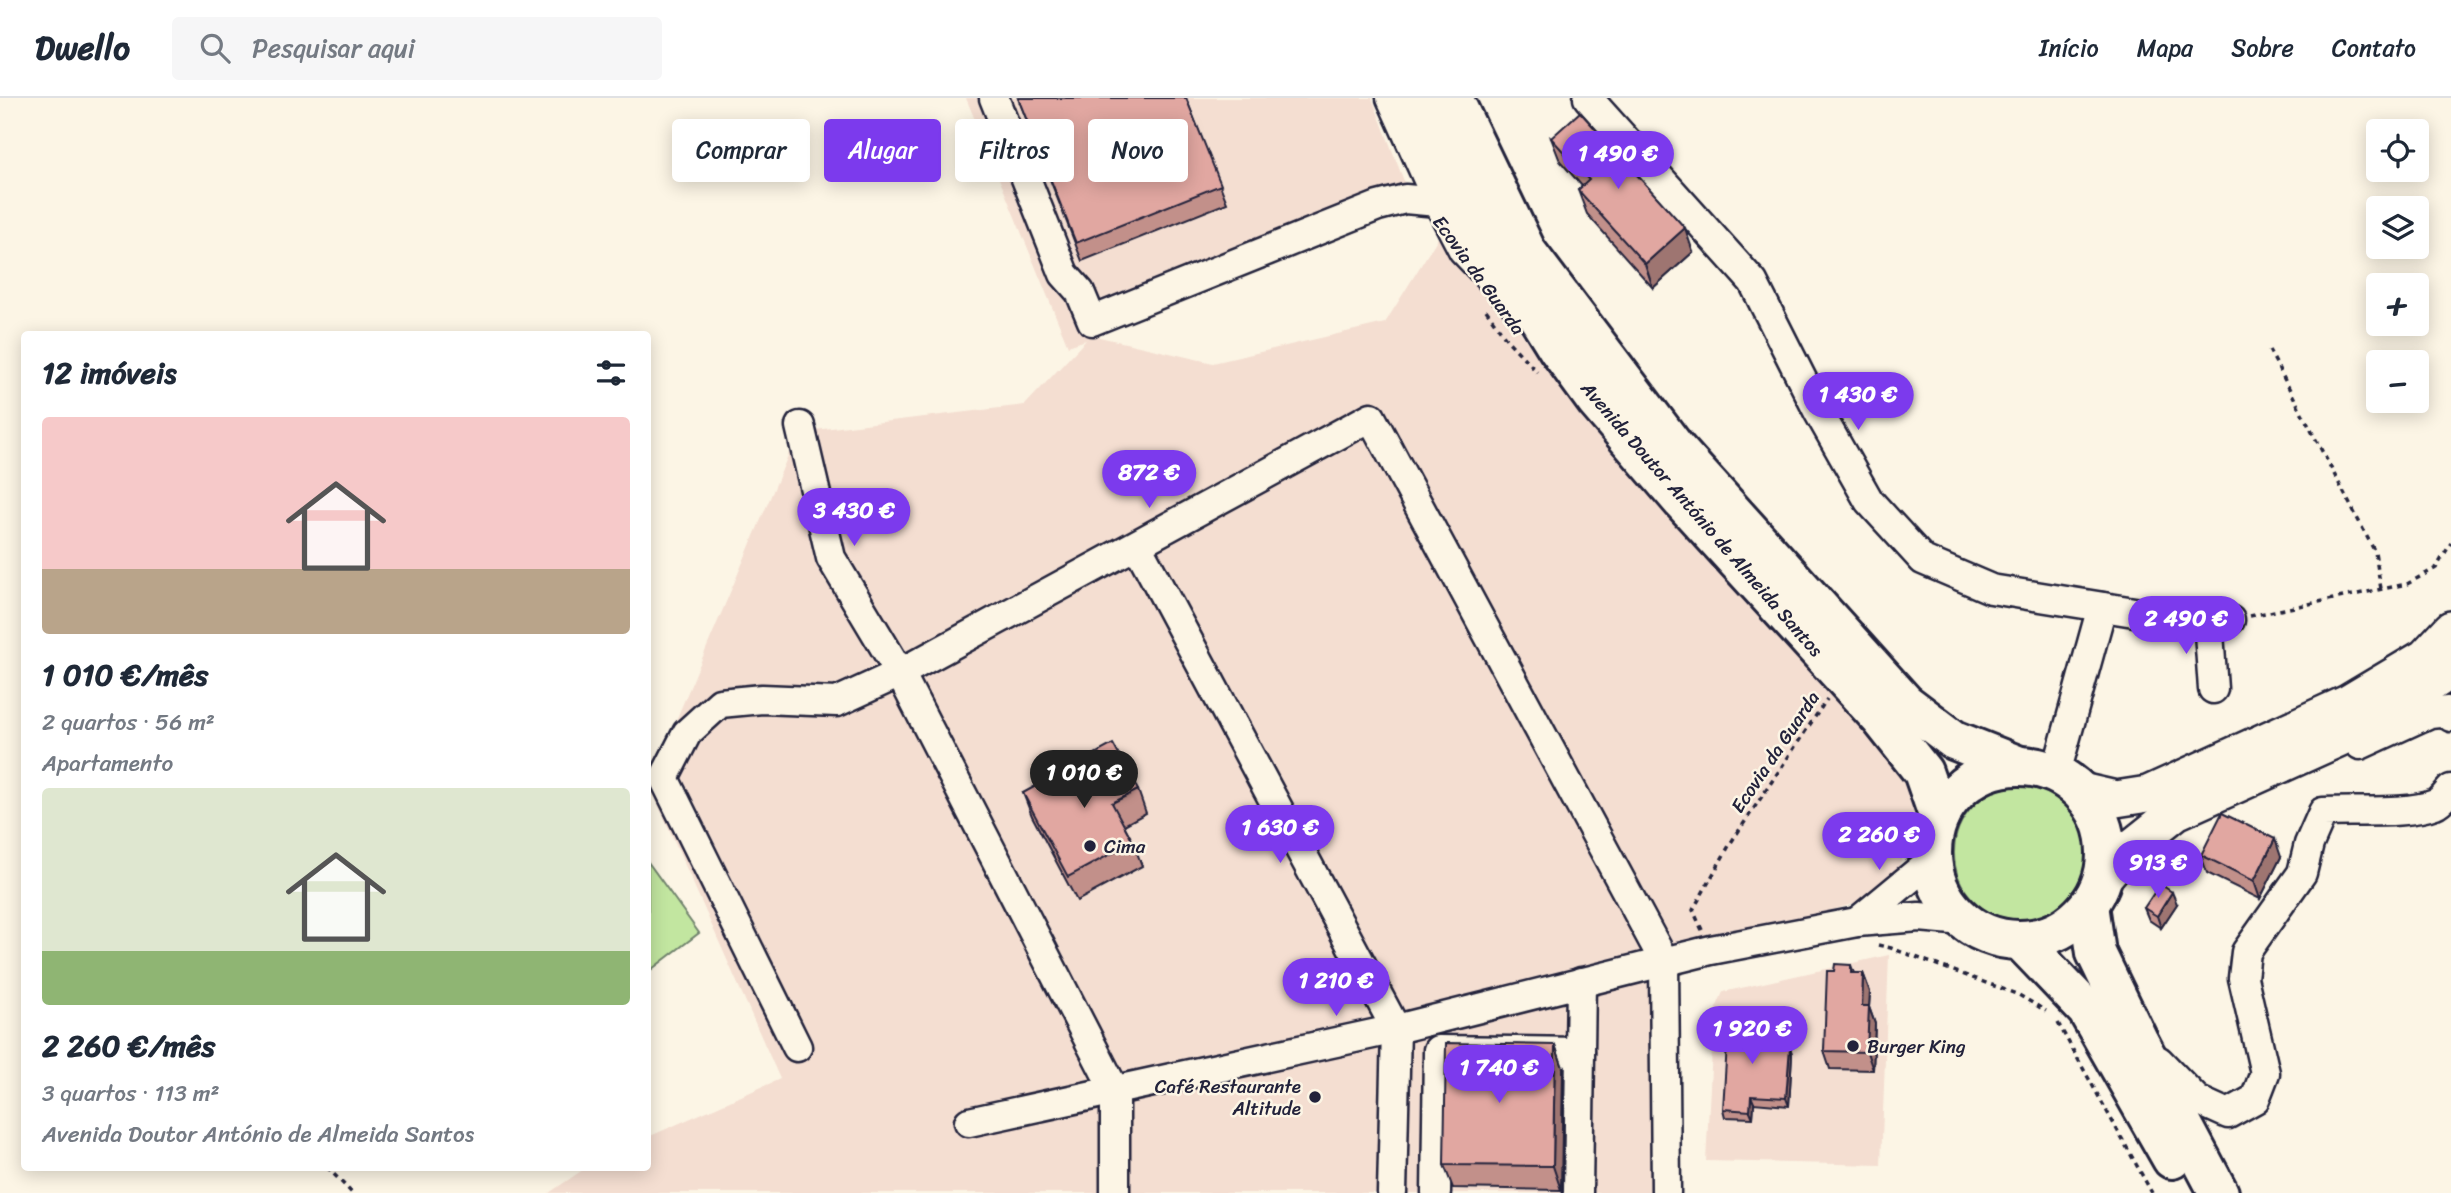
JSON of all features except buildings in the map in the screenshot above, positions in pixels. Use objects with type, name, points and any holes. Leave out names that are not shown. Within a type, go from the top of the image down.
[{"type":"highway","name":"Avenida Doutor António de Almeida Santos","points":[[1419,98],[1551,364],[1596,401],[1682,501],[1881,719],[1923,772],[1939,818]]},
{"type":"highway","name":"Avenida Doutor António de Almeida Santos","points":[[1453,98],[1527,252],[1676,449],[1905,703],[1954,740],[2017,765]]},
{"type":"highway","points":[[2096,892],[2070,924],[2047,936],[2021,940],[2000,939],[1981,932],[1964,921],[1948,904],[1937,883],[1932,860],[1933,839],[1939,818],[1952,797],[1970,780],[1993,769],[2017,765],[2037,767],[2069,782],[2096,810],[2104,832],[2107,855],[2096,892],[2096,953],[2218,1193]]},
{"type":"highway","points":[[2021,940],[2087,1010],[2168,1150],[2188,1193]]},
{"type":"main road","points":[[2069,782],[2116,799],[2148,794],[2348,703],[2425,657],[2451,629]]},
{"type":"main road","points":[[2096,892],[2127,851],[2176,812],[2367,726],[2440,678],[2451,667]]},
{"type":"street","points":[[994,98],[1064,274],[1080,292],[1092,321],[1378,206],[1405,199],[1438,202]]},
{"type":"street","points":[[1391,98],[1463,250],[1551,364]]},
{"type":"street","points":[[1588,98],[1753,282],[1818,411],[1869,501],[1923,561],[1991,589],[2159,617],[2219,620],[2213,689]]},
{"type":"street","points":[[1378,206],[1395,188],[1415,153]]},
{"type":"street","points":[[797,1047],[664,778],[687,733],[720,704],[762,699],[837,702],[900,673],[1371,417],[1664,961],[1666,1193]]},
{"type":"street","points":[[800,426],[831,558],[900,673],[1115,1091],[1115,1193]]},
{"type":"street","points":[[1137,545],[1396,1029],[1392,1193]]},
{"type":"street","points":[[2069,782],[2102,607]]},
{"type":"street","points":[[2267,771],[2325,761],[2430,713],[2449,714]]},
{"type":"street","points":[[2139,1042],[2197,1100],[2228,1114],[2255,1099],[2265,1073],[2243,978],[2246,952],[2302,873],[2308,844],[2323,813],[2356,810],[2401,811],[2437,804],[2451,789]]},
{"type":"street","points":[[1861,932],[1932,860]]},
{"type":"street","points":[[969,1122],[1396,1029],[1711,950],[1861,932],[1919,917],[1964,921]]},
{"type":"street","points":[[1578,1193],[1581,982]]},
{"type":"street","points":[[1436,1193],[1438,1050],[1580,1052]]},
{"type":"path","name":"Ecovia da Guarda","points":[[1484,307],[1507,340],[1551,364]]},
{"type":"path","points":[[2269,351],[2375,552],[2381,589]]},
{"type":"path","points":[[2219,620],[2407,584],[2436,568],[2451,543]]},
{"type":"path","name":"Ecovia da Guarda","points":[[1711,950],[1693,910],[1730,844],[1833,691]]},
{"type":"path","points":[[1861,932],[1891,948],[2019,995],[2054,1016],[2152,1193]]},
{"type":"path","points":[[331,1171],[352,1193]]},
{"type":"shaded area","points":[[966,98],[1372,98],[1414,207],[1095,336],[1213,363],[1385,323],[1451,217],[1498,300],[1555,381],[1625,466],[1902,765],[1915,802],[1908,847],[1891,882],[1862,901],[1664,961],[1666,1193],[549,1193],[581,1171],[651,1171],[651,1136],[780,1079],[651,789],[651,779],[798,432],[1025,405],[1086,340],[1068,346],[1001,182],[1074,182],[1074,119],[975,119]]},
{"type":"shaded area","points":[[1889,955],[1881,1165],[1706,1161],[1714,1013],[1723,992]]},
{"type":"green space","points":[[2021,786],[2047,791],[2068,806],[2083,827],[2088,853],[2083,879],[2068,900],[2047,915],[2021,920],[1995,915],[1974,900],[1959,879],[1954,853],[1959,827],[1974,806],[1995,791]]},
{"type":"green space","points":[[651,866],[699,933],[651,970]]},
{"type":"place","name":"Cima","points":[[1090,846]]},
{"type":"place","name":"Burger King","points":[[1853,1046]]},
{"type":"place","name":"Café Restaurante Altitude","points":[[1315,1097]]}]
